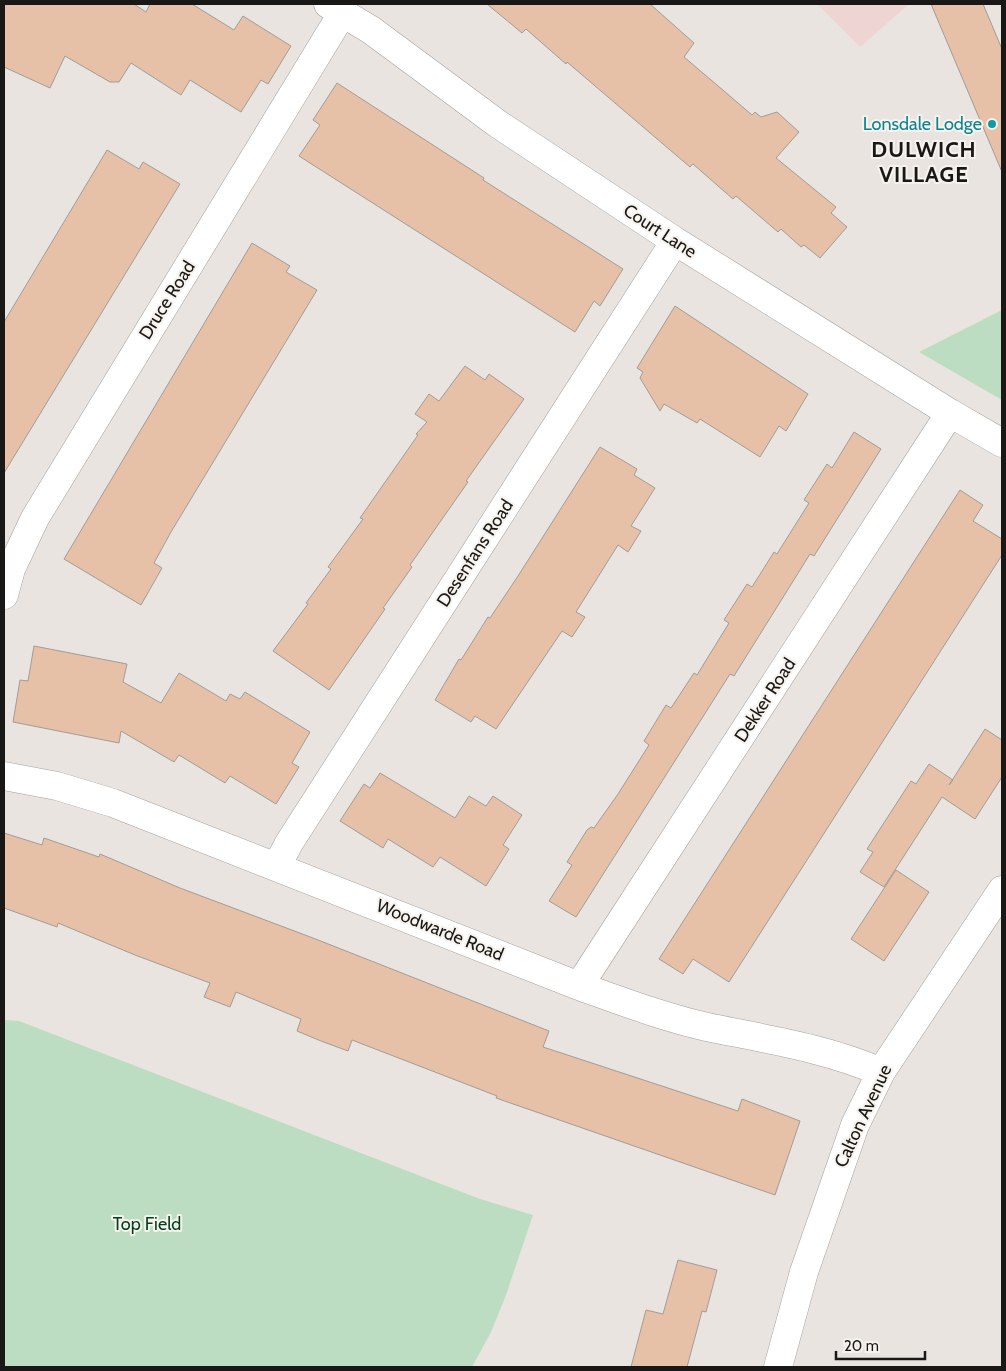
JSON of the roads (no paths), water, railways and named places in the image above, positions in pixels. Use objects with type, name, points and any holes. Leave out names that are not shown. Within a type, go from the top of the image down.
[{"type":"street","name":"Court Lane","points":[[335,8],[498,124],[675,241],[950,414],[1002,443]]},
{"type":"street","name":"Druce Road","points":[[4,595],[11,569],[35,518],[296,92],[335,8]]},
{"type":"street","name":"Desenfans Road","points":[[277,866],[289,844],[675,241]]},
{"type":"street","name":"Dekker Road","points":[[579,986],[950,414]]},
{"type":"street","name":"Woodwarde Road","points":[[4,776],[87,794],[277,866],[579,986],[677,1019],[810,1050],[881,1072]]},
{"type":"street","name":"Calton Avenue","points":[[778,1367],[804,1272],[837,1171],[855,1125],[881,1072],[1002,890]]},
{"type":"place","name":"Lonsdale Lodge","points":[[992,124]]},
{"type":"district","name":"DULWICH VILLAGE","points":[[924,162]]},
{"type":"park label","name":"Top Field","points":[[147,1224]]}]
